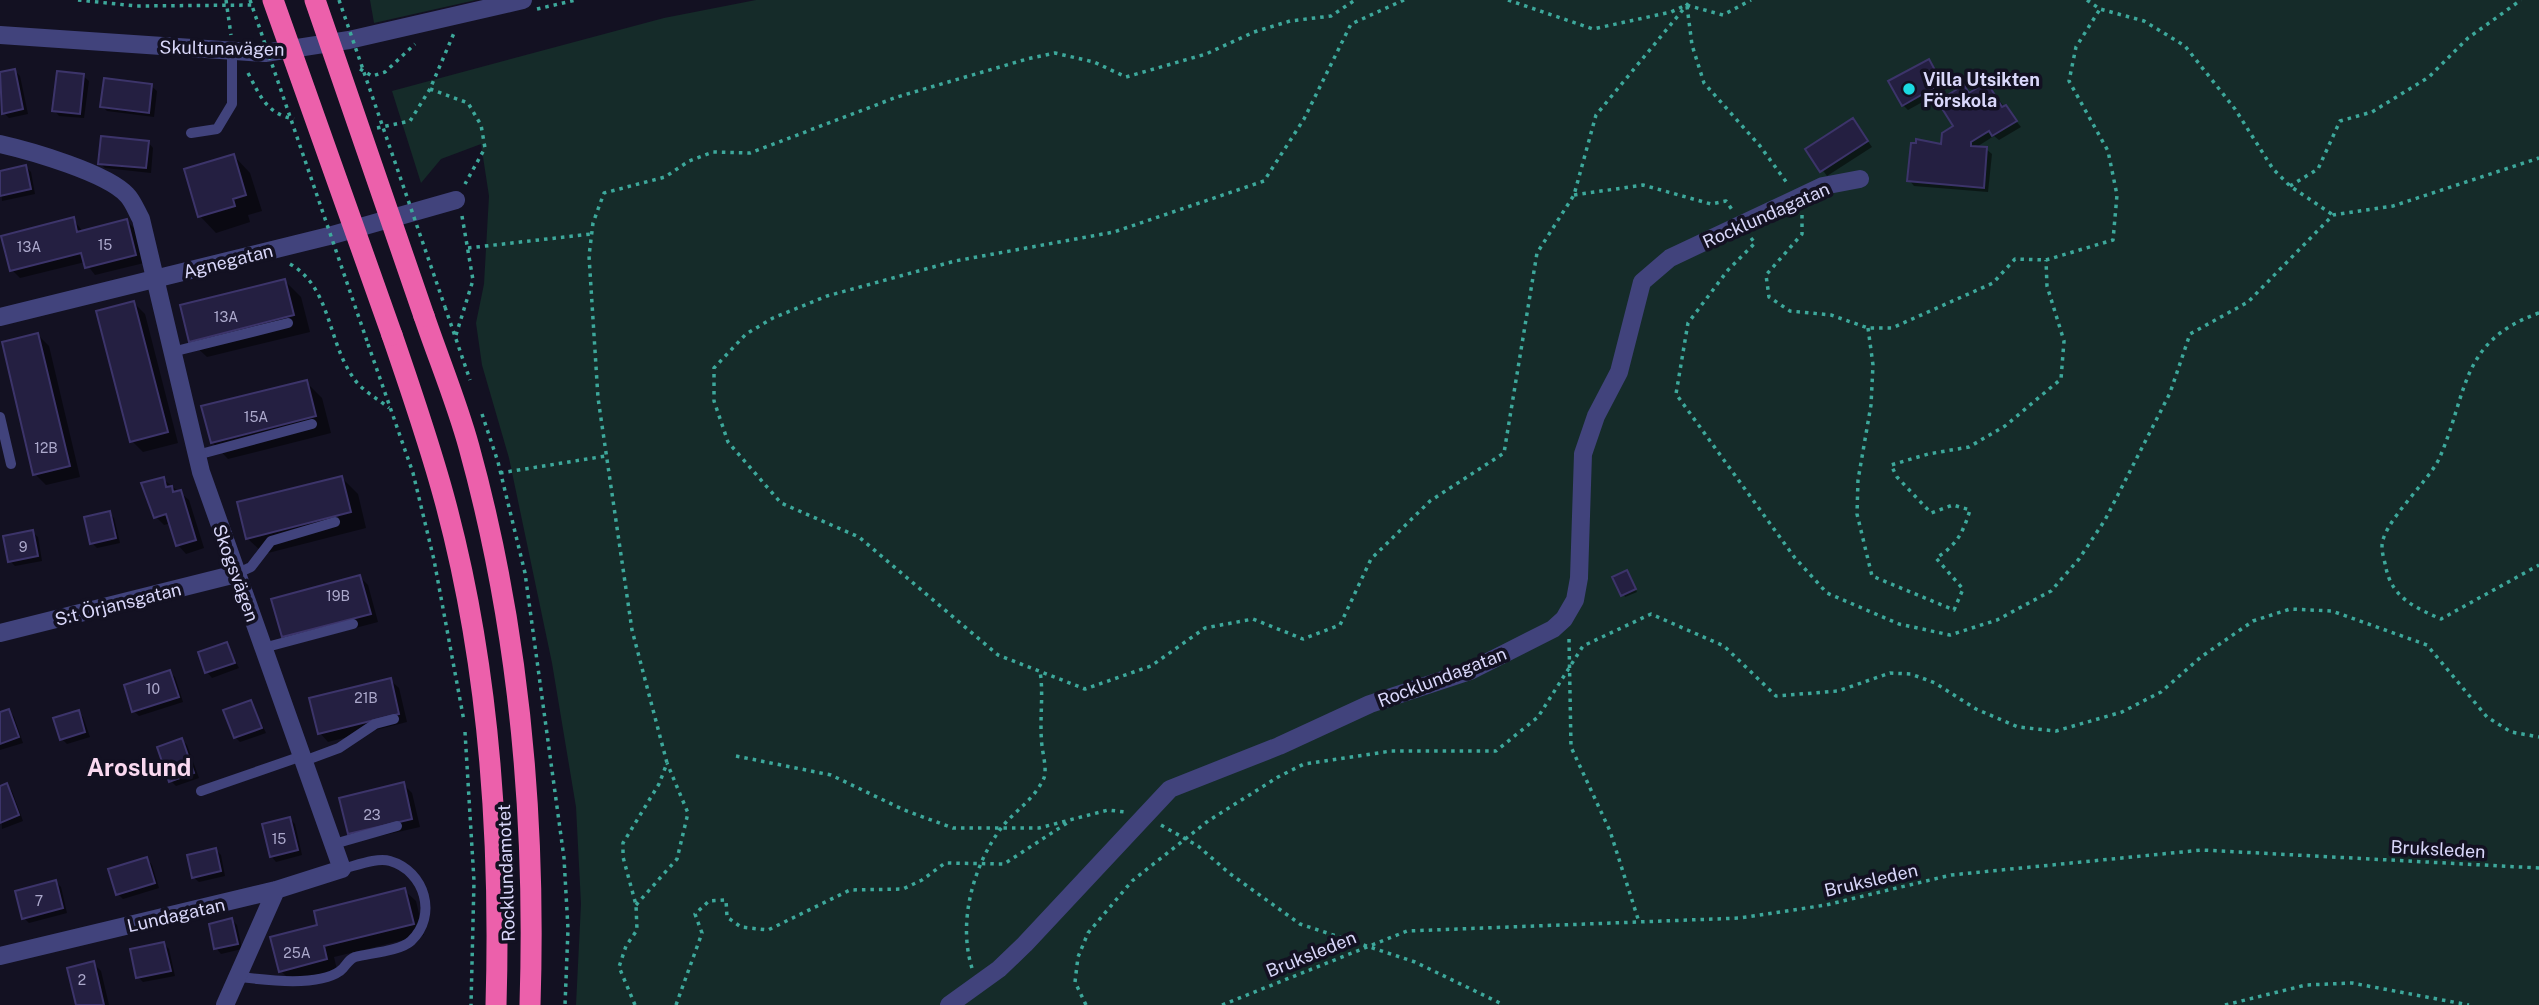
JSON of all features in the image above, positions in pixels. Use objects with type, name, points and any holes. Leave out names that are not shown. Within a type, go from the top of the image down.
[{"type":"highway","name":"Rocklundamotet","points":[[315,0],[469,444],[481,496],[511,644],[522,740],[532,932],[530,1005]]},
{"type":"highway","points":[[269,3],[392,335],[446,502],[477,663],[493,784],[499,914],[496,1005]]},
{"type":"street","name":"Skultunavägen","points":[[0,35],[232,52],[265,52],[349,40],[523,0]]},
{"type":"street","name":"Skogsvägen","points":[[0,144],[36,153],[106,181],[128,195],[141,219],[197,455],[236,574],[339,858]]},
{"type":"street","name":"Rocklundagatan","points":[[949,1005],[1025,944],[1170,789],[1279,746],[1370,704],[1469,671],[1531,642],[1564,619],[1575,600],[1579,578],[1583,454],[1595,416],[1619,372],[1642,282],[1670,258],[1823,186],[1860,178]]},
{"type":"street","name":"Agnegatan","points":[[0,317],[281,248],[456,200]]},
{"type":"street","name":"S:t Örjansgatan","points":[[0,633],[236,574]]},
{"type":"street","name":"Lundagatan","points":[[0,956],[276,890],[339,858]]},
{"type":"street","points":[[225,1005],[276,890]]},
{"type":"lane","points":[[191,133],[217,129],[232,104],[232,52]]},
{"type":"lane","points":[[172,352],[288,323]]},
{"type":"lane","points":[[0,417],[11,464]]},
{"type":"lane","points":[[197,455],[312,424]]},
{"type":"lane","points":[[236,574],[251,567],[271,541],[335,522]]},
{"type":"lane","points":[[263,648],[353,624]]},
{"type":"lane","points":[[201,791],[340,748],[375,724],[394,719]]},
{"type":"lane","points":[[339,858],[397,826]]},
{"type":"lane","points":[[240,976],[293,983],[339,972],[351,958],[409,943],[425,925],[426,900],[416,877],[386,860],[339,858]]},
{"type":"path","points":[[78,0],[136,6],[269,3]]},
{"type":"path","points":[[226,0],[232,52]]},
{"type":"path","points":[[250,0],[413,473],[434,560],[465,725],[474,881],[471,1005]]},
{"type":"path","points":[[339,0],[456,337],[473,280],[456,200],[485,148],[481,125],[468,103],[430,89]]},
{"type":"path","points":[[636,905],[677,859],[688,813],[667,763],[632,630],[607,456],[589,299],[592,234],[604,193],[665,177],[689,161],[713,152],[750,153],[897,97],[981,71],[1055,53],[1094,62],[1126,77],[1206,54],[1254,32],[1290,21],[1331,16],[1355,0]]},
{"type":"path","points":[[1404,0],[1351,24],[1304,118],[1265,181],[1114,232],[955,261],[827,296],[774,318],[746,334],[715,368],[714,401],[728,442],[781,503],[859,537],[998,654],[1085,688],[1151,666],[1205,628],[1253,620],[1303,639],[1340,625],[1371,559],[1430,501],[1504,453],[1537,253],[1574,195],[1595,115],[1689,2]]},
{"type":"path","points":[[1508,0],[1593,29],[1671,12],[1689,2],[1723,15],[1751,0]]},
{"type":"path","points":[[2087,0],[2100,9],[2144,21],[2185,46],[2235,109],[2273,169],[2290,186],[2333,215]]},
{"type":"path","points":[[2290,186],[2318,169],[2340,121],[2372,112],[2429,77],[2468,38],[2521,0]]},
{"type":"path","points":[[1689,2],[1692,45],[1704,83],[1760,146],[1801,207],[1802,234],[1766,275],[1769,297],[1790,311],[1830,315],[1868,328],[1892,328],[1993,283],[2015,259],[2046,260],[2112,240],[2117,195],[2108,151],[2069,81],[2076,47],[2100,9]]},
{"type":"path","points":[[335,11],[343,18],[356,60]]},
{"type":"path","points":[[1574,195],[1643,185],[1711,204],[1726,201],[1755,243],[1728,270],[1688,323],[1676,394],[1795,558],[1827,593],[1899,624],[1950,635],[1997,620],[2050,591],[2079,559],[2105,520],[2170,393],[2190,334],[2248,302],[2333,215],[2393,206],[2539,158]]},
{"type":"path","points":[[468,248],[592,234]]},
{"type":"path","points":[[281,248],[279,258],[304,272],[317,287],[330,329],[355,381],[391,409]]},
{"type":"path","points":[[1868,328],[1872,378],[1858,480],[1857,514],[1872,576],[1954,610],[1963,589],[1936,558],[1953,548],[1964,529],[1970,510],[1953,505],[1931,513],[1897,477],[1891,465],[1928,454],[1969,447],[2005,426],[2061,379],[2064,341],[2047,286],[2046,260]]},
{"type":"path","points":[[2539,313],[2501,333],[2475,357],[2439,460],[2395,517],[2381,545],[2388,580],[2401,597],[2408,605],[2441,619],[2539,565]]},
{"type":"path","points":[[500,473],[607,456]]},
{"type":"path","points":[[1086,1005],[1075,982],[1078,957],[1088,933],[1132,881],[1185,839],[1254,791],[1304,764],[1391,751],[1496,751],[1538,717],[1583,646],[1651,614],[1724,646],[1776,696],[1838,691],[1890,673],[1911,674],[1935,683],[1976,709],[2018,727],[2056,730],[2122,712],[2161,692],[2201,657],[2253,621],[2290,609],[2332,611],[2427,645],[2487,717],[2511,732],[2539,737]]},
{"type":"path","points":[[1564,619],[1570,644],[1571,747],[1610,831],[1639,922]]},
{"type":"path","points":[[977,985],[965,946],[971,890],[1000,828],[1027,805],[1045,775],[1039,719],[1043,693],[1040,671]]},
{"type":"path","points":[[736,756],[831,775],[904,810],[953,828],[1038,828],[1108,810],[1144,815],[1185,839],[1300,924],[1426,967],[1504,1005]]},
{"type":"path","points":[[635,1005],[619,967],[626,946],[638,930],[636,905],[623,857],[623,843],[659,784],[667,763]]},
{"type":"path","points":[[676,1005],[702,933],[695,914],[709,901],[726,900],[727,917],[741,927],[768,930],[850,890],[903,889],[922,880],[945,863],[1004,864],[1072,820]]},
{"type":"path","name":"Bruksleden","points":[[1222,1005],[1407,931],[1740,918],[1826,905],[1951,875],[2202,850],[2539,869]]},
{"type":"path","points":[[2225,1005],[2306,985],[2352,983],[2469,1005]]},
{"type":"green space","points":[[370,0],[476,0],[374,23]]},
{"type":"green space","points":[[756,0],[2539,0],[2539,1005],[576,1005],[581,904],[576,807],[552,663],[509,458],[482,365],[476,323],[484,284],[489,196],[481,144],[441,159],[421,183],[392,91],[664,18]]},
{"type":"building","points":[[1929,59],[1942,83],[1902,106],[1888,81]]},
{"type":"building","points":[[15,69],[23,109],[2,114],[0,72]]},
{"type":"building","points":[[57,71],[84,74],[80,114],[52,111]]},
{"type":"building","points":[[104,78],[152,84],[149,113],[100,107]]},
{"type":"building","points":[[1987,82],[2002,107],[2006,105],[2017,121],[1992,136],[1989,131],[1971,142],[1971,146],[1987,147],[1984,188],[1907,181],[1911,143],[1916,143],[1916,139],[1941,144],[1942,133],[1953,126],[1943,110],[1952,104],[1946,96],[1964,85],[1969,93]]},
{"type":"building","points":[[1853,118],[1868,141],[1820,172],[1805,149]]},
{"type":"building","points":[[101,136],[149,141],[146,168],[98,164]]},
{"type":"building","points":[[234,154],[246,195],[233,199],[235,206],[198,217],[184,169]]},
{"type":"building","points":[[26,165],[31,189],[0,196],[0,171]]},
{"type":"building","points":[[74,217],[77,232],[127,219],[136,255],[85,268],[81,253],[10,271],[1,236]]},
{"type":"building","points":[[285,279],[294,315],[189,342],[180,305]]},
{"type":"building","points":[[134,301],[168,432],[130,442],[96,311]]},
{"type":"building","points":[[38,333],[70,466],[33,475],[2,342]]},
{"type":"building","points":[[307,380],[316,416],[211,443],[201,406]]},
{"type":"building","points":[[342,476],[351,512],[246,539],[237,502]]},
{"type":"building","points":[[164,477],[166,487],[172,486],[173,492],[181,490],[196,540],[176,546],[166,514],[154,518],[141,483]]},
{"type":"building","points":[[110,511],[116,538],[90,544],[84,517]]},
{"type":"building","points":[[33,530],[38,556],[8,562],[3,536]]},
{"type":"building","points":[[1627,570],[1636,589],[1621,596],[1612,577]]},
{"type":"building","points":[[360,575],[371,614],[282,637],[271,599]]},
{"type":"building","points":[[227,642],[235,663],[205,673],[198,652]]},
{"type":"building","points":[[170,670],[179,697],[132,712],[124,685]]},
{"type":"building","points":[[391,678],[399,714],[318,734],[309,698]]},
{"type":"building","points":[[251,700],[262,728],[234,738],[223,710]]},
{"type":"building","points":[[9,709],[19,737],[0,744],[0,712]]},
{"type":"building","points":[[79,710],[85,732],[60,740],[53,718]]},
{"type":"building","points":[[182,738],[194,773],[169,782],[157,747]]},
{"type":"building","points":[[404,782],[412,819],[348,834],[339,798]]},
{"type":"building","points":[[7,783],[19,815],[0,823],[0,786]]},
{"type":"building","points":[[290,817],[298,850],[270,857],[262,824]]},
{"type":"building","points":[[216,848],[221,871],[192,878],[187,855]]},
{"type":"building","points":[[147,857],[155,883],[116,895],[108,869]]},
{"type":"building","points":[[56,880],[63,908],[22,919],[15,891]]},
{"type":"building","points":[[405,888],[414,924],[324,946],[327,959],[279,972],[270,937],[317,925],[314,911]]},
{"type":"building","points":[[232,918],[238,944],[214,949],[209,924]]},
{"type":"building","points":[[164,942],[171,971],[136,978],[130,949]]},
{"type":"building","points":[[94,961],[104,1005],[76,1005],[67,968]]},
{"type":"place","name":"Villa Utsikten Förskola","points":[[1909,89]]},
{"type":"district","name":"Aroslund","points":[[139,767]]}]
